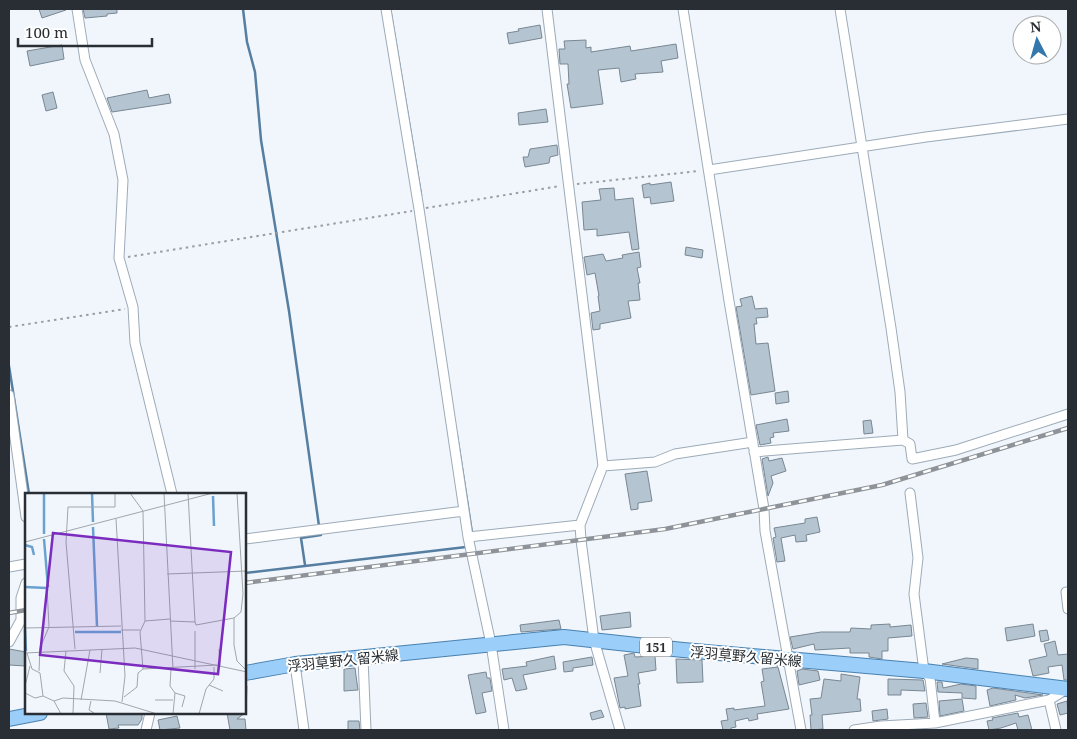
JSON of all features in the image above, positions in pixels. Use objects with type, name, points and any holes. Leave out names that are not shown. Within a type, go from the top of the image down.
[{"type":"main road","name":"浮羽草野久留米線","points":[[246,674],[295,664],[564,637],[788,660],[924,671],[1068,688]]},
{"type":"main road","points":[[9,719],[35,714]]},
{"type":"street","points":[[77,9],[85,60],[114,134],[123,180],[119,258],[133,307],[135,343],[172,493]]},
{"type":"street","points":[[386,9],[420,212],[468,537],[491,644],[504,730]]},
{"type":"street","points":[[547,9],[603,466],[580,526],[594,640],[620,730]]},
{"type":"street","points":[[683,9],[764,509],[765,532],[801,730]]},
{"type":"street","points":[[840,9],[891,328],[900,392],[903,440]]},
{"type":"street","points":[[709,170],[997,127],[1068,119]]},
{"type":"street","points":[[9,395],[25,510]]},
{"type":"street","points":[[754,452],[903,440],[910,444],[912,459],[956,450],[1068,414]]},
{"type":"street","points":[[603,466],[655,462],[675,454],[753,442]]},
{"type":"street","points":[[910,493],[918,558],[914,594],[924,671],[930,678],[935,723]]},
{"type":"street","points":[[246,539],[464,511]]},
{"type":"street","points":[[468,537],[580,526]]},
{"type":"street","points":[[9,567],[25,564]]},
{"type":"street","points":[[9,642],[21,620],[21,598],[25,586]]},
{"type":"street","points":[[1066,592],[1068,609]]},
{"type":"street","points":[[363,658],[366,730]]},
{"type":"street","points":[[295,664],[304,730]]},
{"type":"street","points":[[854,730],[881,726],[935,723],[1049,700],[1068,688]]},
{"type":"street","points":[[1049,700],[1056,730]]},
{"type":"street","points":[[146,730],[150,714]]},
{"type":"path","points":[[9,327],[133,307]]},
{"type":"building","points":[[39,9],[65,9],[66,10],[42,18]]},
{"type":"building","points":[[83,9],[117,9],[117,13],[85,18]]},
{"type":"building","points":[[540,25],[542,38],[509,44],[507,33]]},
{"type":"building","points":[[586,40],[586,48],[591,47],[591,52],[630,46],[631,51],[676,44],[678,58],[661,61],[663,72],[635,74],[636,79],[621,82],[619,68],[598,70],[603,104],[571,108],[567,84],[569,84],[568,64],[560,64],[559,49],[565,49],[564,41]]},
{"type":"building","points":[[62,45],[64,59],[30,66],[27,51]]},
{"type":"building","points":[[147,90],[149,98],[169,94],[171,103],[112,112],[107,98]]},
{"type":"building","points":[[53,92],[57,108],[46,111],[42,95]]},
{"type":"building","points":[[546,109],[548,122],[519,125],[518,113]]},
{"type":"building","points":[[557,145],[558,155],[550,157],[549,163],[525,167],[523,157],[528,157],[530,149]]},
{"type":"building","points":[[671,182],[674,201],[651,204],[650,197],[644,198],[642,185]]},
{"type":"building","points":[[614,188],[615,200],[633,198],[639,249],[632,250],[629,232],[597,236],[597,229],[584,230],[582,202],[601,200],[599,189]]},
{"type":"building","points":[[686,247],[703,250],[702,258],[685,255]]},
{"type":"building","points":[[639,252],[641,267],[637,268],[640,283],[638,283],[640,300],[628,301],[631,318],[600,324],[600,329],[593,330],[591,313],[600,311],[599,296],[595,273],[587,275],[584,257],[603,254],[606,261],[623,258],[622,255]]},
{"type":"building","points":[[752,296],[755,309],[767,308],[768,317],[756,318],[757,324],[754,324],[756,344],[768,343],[775,391],[751,395],[736,307],[742,306],[740,299]]},
{"type":"building","points":[[788,391],[789,402],[776,404],[775,393]]},
{"type":"building","points":[[787,419],[789,431],[773,433],[774,437],[770,438],[771,443],[760,445],[756,425]]},
{"type":"building","points":[[871,420],[873,433],[864,434],[863,421]]},
{"type":"building","points":[[768,457],[769,461],[782,458],[786,471],[771,476],[773,483],[768,496],[762,459]]},
{"type":"building","points":[[647,471],[652,501],[638,503],[638,509],[631,510],[625,474]]},
{"type":"building","points":[[817,517],[820,532],[806,535],[807,541],[796,542],[795,535],[781,538],[785,561],[777,562],[773,538],[776,537],[774,528],[805,523],[805,519]]},
{"type":"building","points":[[630,612],[631,627],[602,630],[600,616]]},
{"type":"building","points":[[559,620],[561,629],[521,632],[520,625]]},
{"type":"building","points":[[890,624],[890,627],[911,625],[912,636],[888,638],[888,651],[882,651],[882,659],[869,657],[869,653],[850,653],[850,648],[815,650],[814,644],[793,649],[790,637],[821,632],[850,632],[851,628],[871,629],[871,625]]},
{"type":"building","points":[[1033,624],[1035,636],[1007,641],[1005,628]]},
{"type":"building","points":[[1047,630],[1049,640],[1041,642],[1039,631]]},
{"type":"building","points":[[1055,641],[1058,655],[1068,654],[1068,680],[1064,680],[1062,665],[1048,667],[1049,673],[1033,676],[1029,660],[1047,656],[1044,644]]},
{"type":"building","points":[[9,649],[25,652],[25,666],[9,665]]},
{"type":"building","points":[[634,653],[635,657],[655,656],[656,670],[638,673],[641,706],[620,708],[614,678],[628,676],[624,655]]},
{"type":"building","points":[[554,656],[556,669],[523,675],[527,689],[516,691],[512,678],[504,680],[502,669],[527,666],[526,662]]},
{"type":"building","points":[[592,657],[593,665],[573,668],[573,671],[564,672],[563,662]]},
{"type":"building","points":[[966,658],[978,659],[978,669],[942,664]]},
{"type":"building","points":[[676,659],[702,660],[703,682],[677,683]]},
{"type":"building","points":[[778,667],[789,709],[757,714],[758,719],[749,721],[748,718],[735,721],[736,727],[731,728],[731,730],[723,730],[721,721],[728,720],[726,709],[734,708],[734,710],[765,706],[761,682],[764,681],[762,669]]},
{"type":"building","points":[[355,668],[358,690],[344,691],[344,669]]},
{"type":"building","points":[[802,669],[818,671],[820,680],[799,685],[797,671]]},
{"type":"building","points":[[486,672],[487,678],[490,678],[492,691],[482,693],[486,712],[476,714],[468,675]]},
{"type":"building","points":[[841,674],[860,677],[857,699],[860,699],[861,711],[822,715],[823,729],[811,730],[810,699],[821,698],[824,679],[841,681]]},
{"type":"building","points":[[888,679],[923,680],[925,691],[901,690],[901,695],[888,695]]},
{"type":"building","points":[[937,682],[942,682],[943,688],[961,684],[976,686],[976,699],[962,698],[962,693],[938,692]]},
{"type":"building","points":[[993,688],[1043,695],[1025,698],[1015,695],[1016,700],[990,706],[987,690]]},
{"type":"building","points":[[962,699],[964,711],[940,716],[939,701]]},
{"type":"building","points":[[1067,701],[1068,713],[1060,715],[1057,704]]},
{"type":"building","points":[[926,703],[928,717],[914,718],[913,704]]},
{"type":"building","points":[[887,709],[888,719],[873,721],[872,711]]},
{"type":"building","points":[[601,710],[604,717],[592,720],[590,713]]},
{"type":"building","points":[[1018,713],[1019,717],[1028,715],[1032,730],[1018,730],[1016,723],[989,730],[987,721],[993,720],[992,718]]},
{"type":"building","points":[[106,714],[142,714],[142,719],[138,725],[118,725],[119,728],[109,729]]},
{"type":"building","points":[[227,714],[244,714],[237,719],[245,719],[246,730],[230,730]]},
{"type":"building","points":[[177,716],[180,728],[160,730],[158,720]]},
{"type":"building","points":[[348,721],[359,721],[360,730],[348,730]]},
{"type":"waterway","points":[[243,9],[247,42],[255,72],[261,140],[289,311],[319,526]]},
{"type":"waterway","points":[[390,9],[421,195]]},
{"type":"waterway","points":[[9,366],[29,493]]},
{"type":"waterway","points":[[457,436],[472,533]]},
{"type":"waterway","points":[[305,565],[301,538],[321,535],[320,532]]},
{"type":"waterway","points":[[246,573],[466,547]]},
{"type":"railway","points":[[246,583],[665,529],[882,485],[1068,428]]},
{"type":"railway","points":[[9,613],[25,610]]}]
